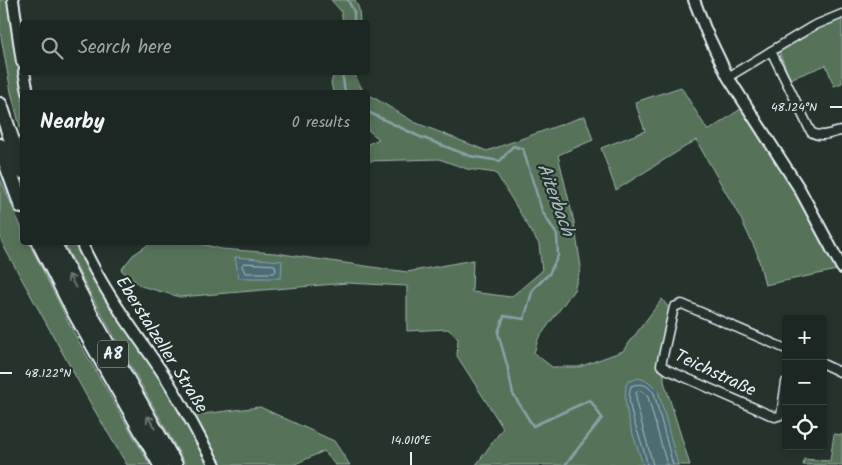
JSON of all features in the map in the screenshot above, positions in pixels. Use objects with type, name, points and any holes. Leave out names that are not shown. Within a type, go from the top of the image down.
[{"type":"highway","points":[[0,105],[20,166]]},
{"type":"highway","points":[[0,146],[20,201]]},
{"type":"highway","name":"A8","points":[[41,245],[73,309],[160,465]]},
{"type":"highway","name":"A8","points":[[55,245],[90,314],[175,465]]},
{"type":"street","points":[[13,0],[20,48]]},
{"type":"street","points":[[694,0],[714,49],[728,76],[799,188],[842,268]]},
{"type":"street","points":[[728,76],[813,26],[842,14]]},
{"type":"street","points":[[771,51],[811,132],[817,136],[822,136],[842,131]]},
{"type":"street","points":[[25,75],[28,90]]},
{"type":"street","name":"Eberstalzeller Straße","points":[[82,245],[90,263],[122,316],[164,376],[215,465]]},
{"type":"street","name":"Teichstraße","points":[[782,347],[682,304],[674,307],[661,365],[668,370],[775,417],[781,415],[783,405]]},
{"type":"street","points":[[827,366],[842,373]]},
{"type":"green space","points":[[0,0],[9,0],[24,90],[20,90],[20,127],[11,92],[0,31]]},
{"type":"green space","points":[[331,0],[355,0],[359,9],[360,20],[343,20],[341,11]]},
{"type":"green space","points":[[842,10],[842,83],[834,86],[826,65],[790,79],[776,44]]},
{"type":"green space","points":[[333,75],[355,75],[362,90],[333,90],[331,83]]},
{"type":"green space","points":[[681,87],[708,131],[742,108],[761,131],[837,270],[765,285],[757,253],[741,219],[696,140],[616,190],[601,148],[645,131],[635,102]]},
{"type":"green space","points":[[370,95],[414,122],[487,151],[585,116],[593,140],[558,155],[574,222],[581,267],[574,290],[538,339],[534,353],[552,367],[579,367],[623,351],[662,299],[671,311],[658,361],[664,371],[664,381],[690,465],[476,465],[503,428],[457,356],[458,339],[448,329],[407,331],[407,286],[347,283],[180,297],[141,286],[121,270],[133,255],[148,245],[206,245],[221,249],[275,253],[407,272],[473,260],[472,292],[511,297],[542,271],[539,244],[496,173],[467,169],[439,159],[370,161],[370,143],[379,139],[370,132]]},
{"type":"green space","points":[[0,178],[20,224],[20,245],[30,245],[75,335],[150,465],[127,465],[92,406],[0,237]]},
{"type":"green space","points":[[65,245],[78,245],[104,294],[135,343],[162,379],[211,465],[186,465]]},
{"type":"green space","points":[[260,407],[334,441],[350,465],[335,465],[324,451],[293,465],[218,465],[194,419],[202,414]]},
{"type":"green space","points":[[834,434],[842,435],[842,465],[803,465],[804,459],[830,461]]},
{"type":"water","points":[[235,257],[282,261],[281,278],[239,278]]},
{"type":"water","points":[[639,378],[649,382],[658,390],[678,465],[643,465],[627,412],[625,391],[627,382]]},
{"type":"waterway","name":"Aiterbach","points":[[348,0],[354,12],[354,20]]},
{"type":"waterway","name":"Aiterbach","points":[[342,75],[345,90]]},
{"type":"waterway","name":"Aiterbach","points":[[370,113],[418,136],[470,156],[500,161],[513,146],[523,149],[542,211],[557,235],[558,256],[549,274],[533,289],[524,319],[504,316],[498,333],[513,394],[533,426],[590,400],[602,418],[565,465]]}]
